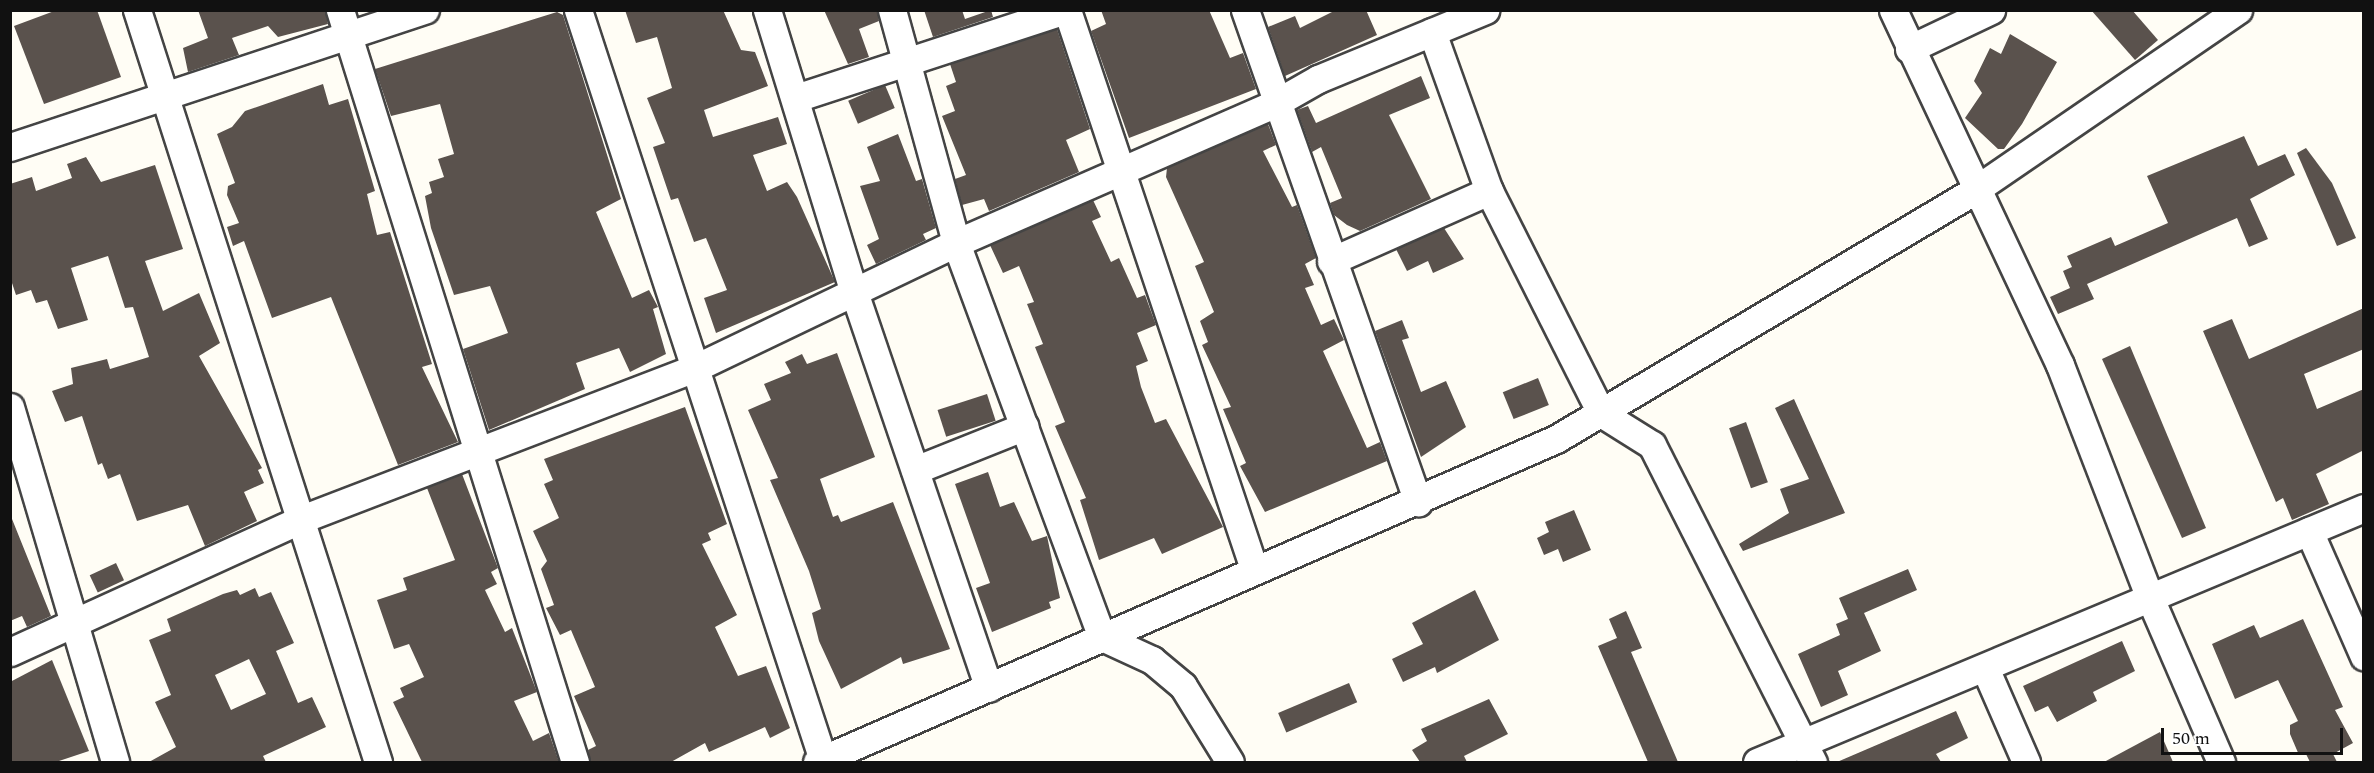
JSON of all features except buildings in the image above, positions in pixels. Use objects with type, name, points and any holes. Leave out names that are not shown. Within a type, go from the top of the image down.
[{"type":"street","points":[[137,10],[378,762]]},
{"type":"street","points":[[340,10],[475,450],[575,762]]},
{"type":"street","points":[[10,147],[165,98],[425,10]]},
{"type":"street","points":[[578,10],[697,367],[820,761],[1254,569],[1418,502],[1601,412],[1975,190],[2238,10]]},
{"type":"street","points":[[767,10],[854,292],[989,688]]},
{"type":"street","points":[[892,10],[909,63],[956,243],[1102,637],[1152,660],[1183,686],[1230,762]]},
{"type":"street","points":[[796,98],[1066,10],[1254,569]]},
{"type":"street","points":[[1245,10],[1274,104],[1418,502]]},
{"type":"street","points":[[10,652],[77,625],[299,520],[475,450],[697,367],[956,243],[1118,170],[1274,104],[1318,79],[1485,10]]},
{"type":"street","points":[[1893,10],[1975,190],[2060,364],[2150,598],[2221,762]]},
{"type":"street","points":[[1909,49],[1991,10]]},
{"type":"street","points":[[1432,32],[1489,191],[1601,412],[1652,445],[1809,753]]},
{"type":"street","points":[[1331,261],[1489,191]]},
{"type":"street","points":[[10,407],[77,625],[115,762]]},
{"type":"street","points":[[915,470],[1025,426]]},
{"type":"street","points":[[1757,762],[1809,753],[1986,668],[2364,508]]},
{"type":"street","points":[[2309,531],[2364,656]]},
{"type":"street","points":[[1986,668],[2026,762]]}]
